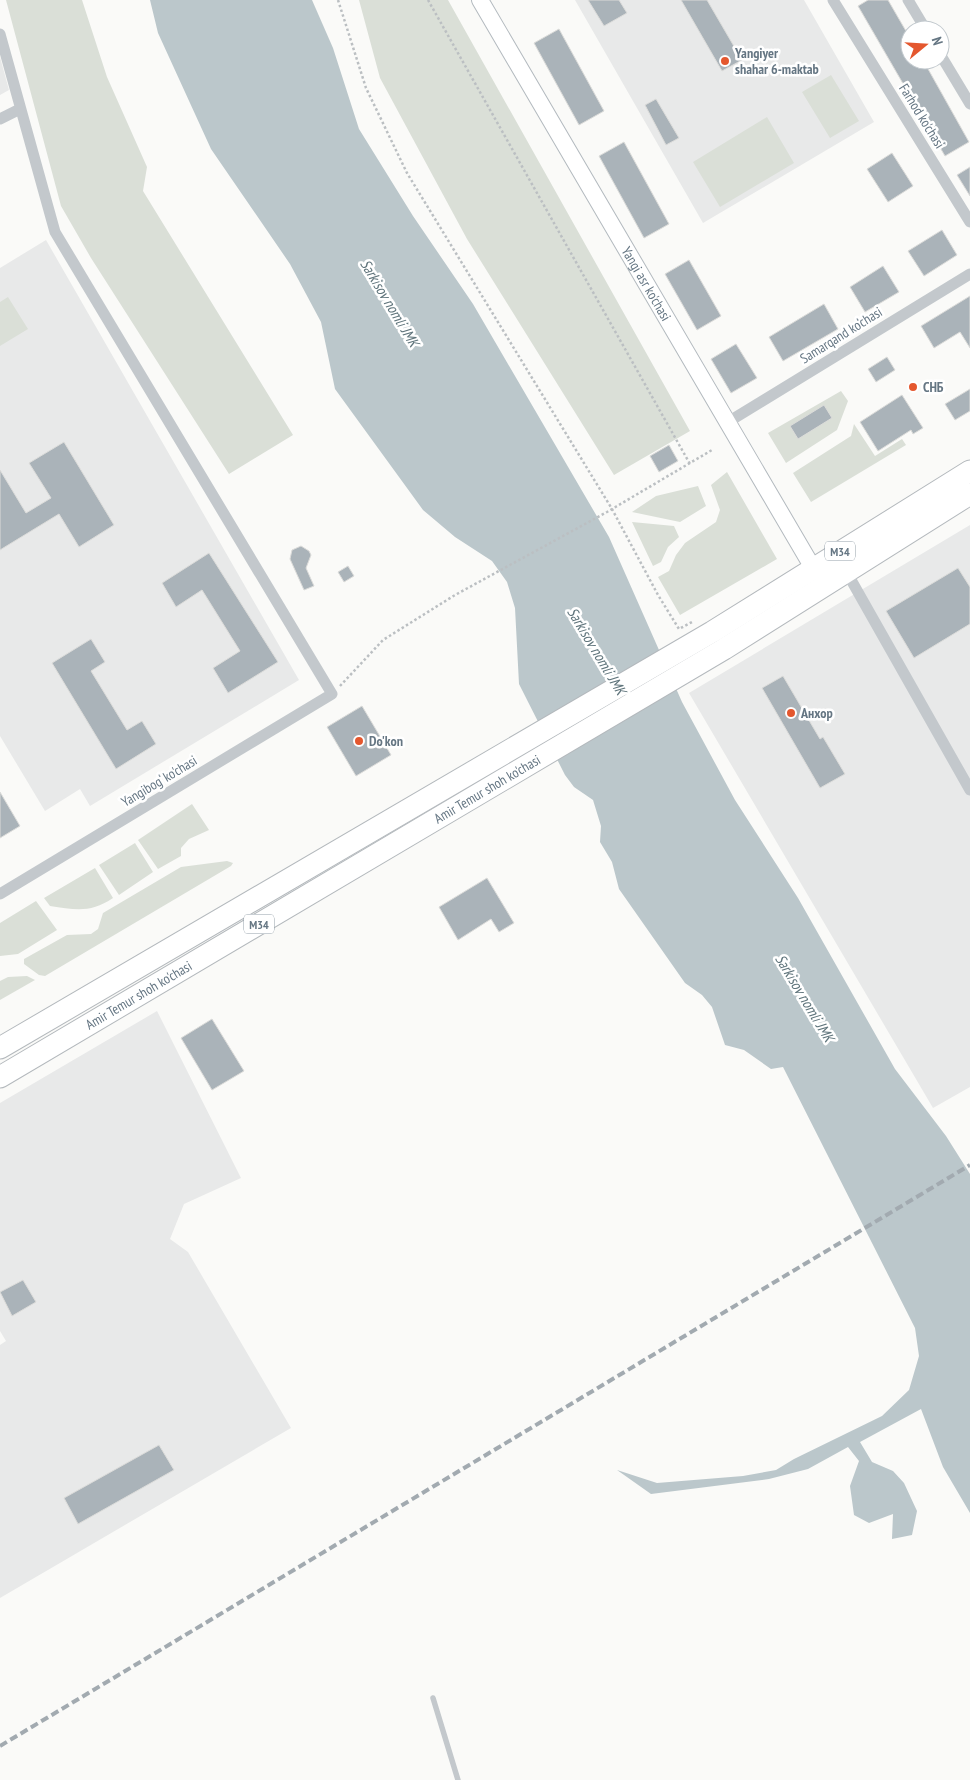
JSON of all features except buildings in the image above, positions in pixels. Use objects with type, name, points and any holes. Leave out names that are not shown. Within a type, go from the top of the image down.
[{"type":"highway","name":"Amir Temur shoh ko'chasi","points":[[0,1048],[710,634],[970,471]]},
{"type":"highway","name":"Amir Temur shoh ko'chasi","points":[[0,1077],[518,771],[710,634],[846,571],[970,494]]},
{"type":"street","name":"Yangi asr ko'chasi","points":[[480,0],[813,568]]},
{"type":"street","name":"Farhod ko'chasi","points":[[833,0],[970,222]]},
{"type":"street","points":[[908,0],[920,20]]},
{"type":"street","points":[[0,34],[55,232],[332,694]]},
{"type":"street","points":[[950,70],[970,104]]},
{"type":"street","points":[[0,119],[20,109]]},
{"type":"street","name":"Samarqand ko‘chasi","points":[[728,422],[970,274]]},
{"type":"street","points":[[846,571],[970,790]]},
{"type":"street","name":"Yangibog‘ ko'chasi","points":[[0,894],[332,694]]},
{"type":"lane","points":[[433,1698],[458,1780]]},
{"type":"path","points":[[338,0],[366,88],[407,173],[612,509],[658,595],[679,629],[710,634]]},
{"type":"path","points":[[428,0],[690,464]]},
{"type":"path","points":[[332,694],[383,640],[455,596],[607,512],[712,450]]},
{"type":"shaded area","points":[[6,0],[82,0],[107,77],[147,167],[143,191],[293,435],[229,474],[91,258],[61,206]]},
{"type":"shaded area","points":[[359,0],[448,0],[690,431],[614,475],[467,239],[380,78]]},
{"type":"shaded area","name":"Yangiyer shahar 6-maktab","points":[[575,0],[804,0],[874,122],[703,223]]},
{"type":"shaded area","points":[[0,57],[9,90],[0,95]]},
{"type":"shaded area","points":[[831,75],[859,121],[830,138],[802,92]]},
{"type":"shaded area","points":[[767,117],[794,163],[720,207],[693,162]]},
{"type":"shaded area","points":[[46,240],[299,680],[90,806],[80,789],[45,811],[0,736],[0,268]]},
{"type":"shaded area","points":[[8,297],[28,329],[0,346],[0,302]]},
{"type":"shaded area","points":[[841,391],[848,401],[837,430],[786,463],[768,433]]},
{"type":"shaded area","points":[[854,424],[875,456],[902,439],[906,445],[811,502],[793,473],[851,436]]},
{"type":"shaded area","points":[[727,472],[777,559],[680,615],[658,577],[669,571],[676,555],[685,543],[716,522],[720,510],[711,485]]},
{"type":"shaded area","points":[[698,486],[706,506],[680,522],[632,512],[656,496]]},
{"type":"shaded area","points":[[632,522],[674,526],[679,537],[668,547],[661,562],[653,566]]},
{"type":"shaded area","points":[[970,525],[970,1087],[933,1108],[689,693]]},
{"type":"shaded area","points":[[192,804],[209,830],[189,839],[181,848],[181,856],[158,869],[138,840]]},
{"type":"shaded area","points":[[135,843],[153,872],[119,895],[99,865]]},
{"type":"shaded area","points":[[227,861],[233,863],[231,866],[45,976],[39,975],[24,964],[24,959],[67,935],[91,934],[98,929],[103,913],[181,867]]},
{"type":"shaded area","points":[[95,868],[113,898],[105,903],[90,908],[76,909],[50,906],[44,898]]},
{"type":"shaded area","points":[[36,901],[57,930],[18,954],[0,956],[0,923]]},
{"type":"shaded area","points":[[27,976],[35,980],[0,1000],[0,981],[8,977]]},
{"type":"shaded area","points":[[157,1011],[241,1178],[184,1204],[170,1239],[188,1252],[291,1428],[0,1598],[0,1345],[6,1341],[0,1331],[0,1103]]},
{"type":"water","name":"Sarkisov nomli JMK","points":[[150,0],[312,0],[333,48],[359,129],[413,216],[473,304],[609,537],[682,702],[735,800],[798,898],[895,1069],[946,1136],[970,1174],[970,1513],[943,1467],[921,1409],[860,1442],[872,1462],[893,1471],[904,1483],[917,1511],[912,1535],[892,1539],[893,1514],[869,1523],[854,1515],[850,1486],[859,1461],[848,1447],[808,1469],[769,1479],[651,1494],[617,1470],[657,1483],[743,1476],[776,1470],[794,1459],[882,1416],[909,1390],[919,1356],[915,1328],[783,1067],[771,1069],[744,1050],[725,1045],[712,1007],[702,995],[685,983],[619,889],[612,862],[600,842],[601,826],[593,800],[574,787],[565,775],[519,684],[515,608],[507,582],[492,561],[455,537],[423,510],[335,389],[321,322],[290,264],[211,149],[158,33]]},
{"type":"railway","points":[[0,1746],[970,1165]]},
{"type":"place","name":"Yangiyer shahar 6-maktab","points":[[725,61]]},
{"type":"place","name":"СНБ","points":[[913,387]]},
{"type":"place","name":"Анхор","points":[[791,713]]},
{"type":"place","name":"Do'kon","points":[[359,741]]}]
